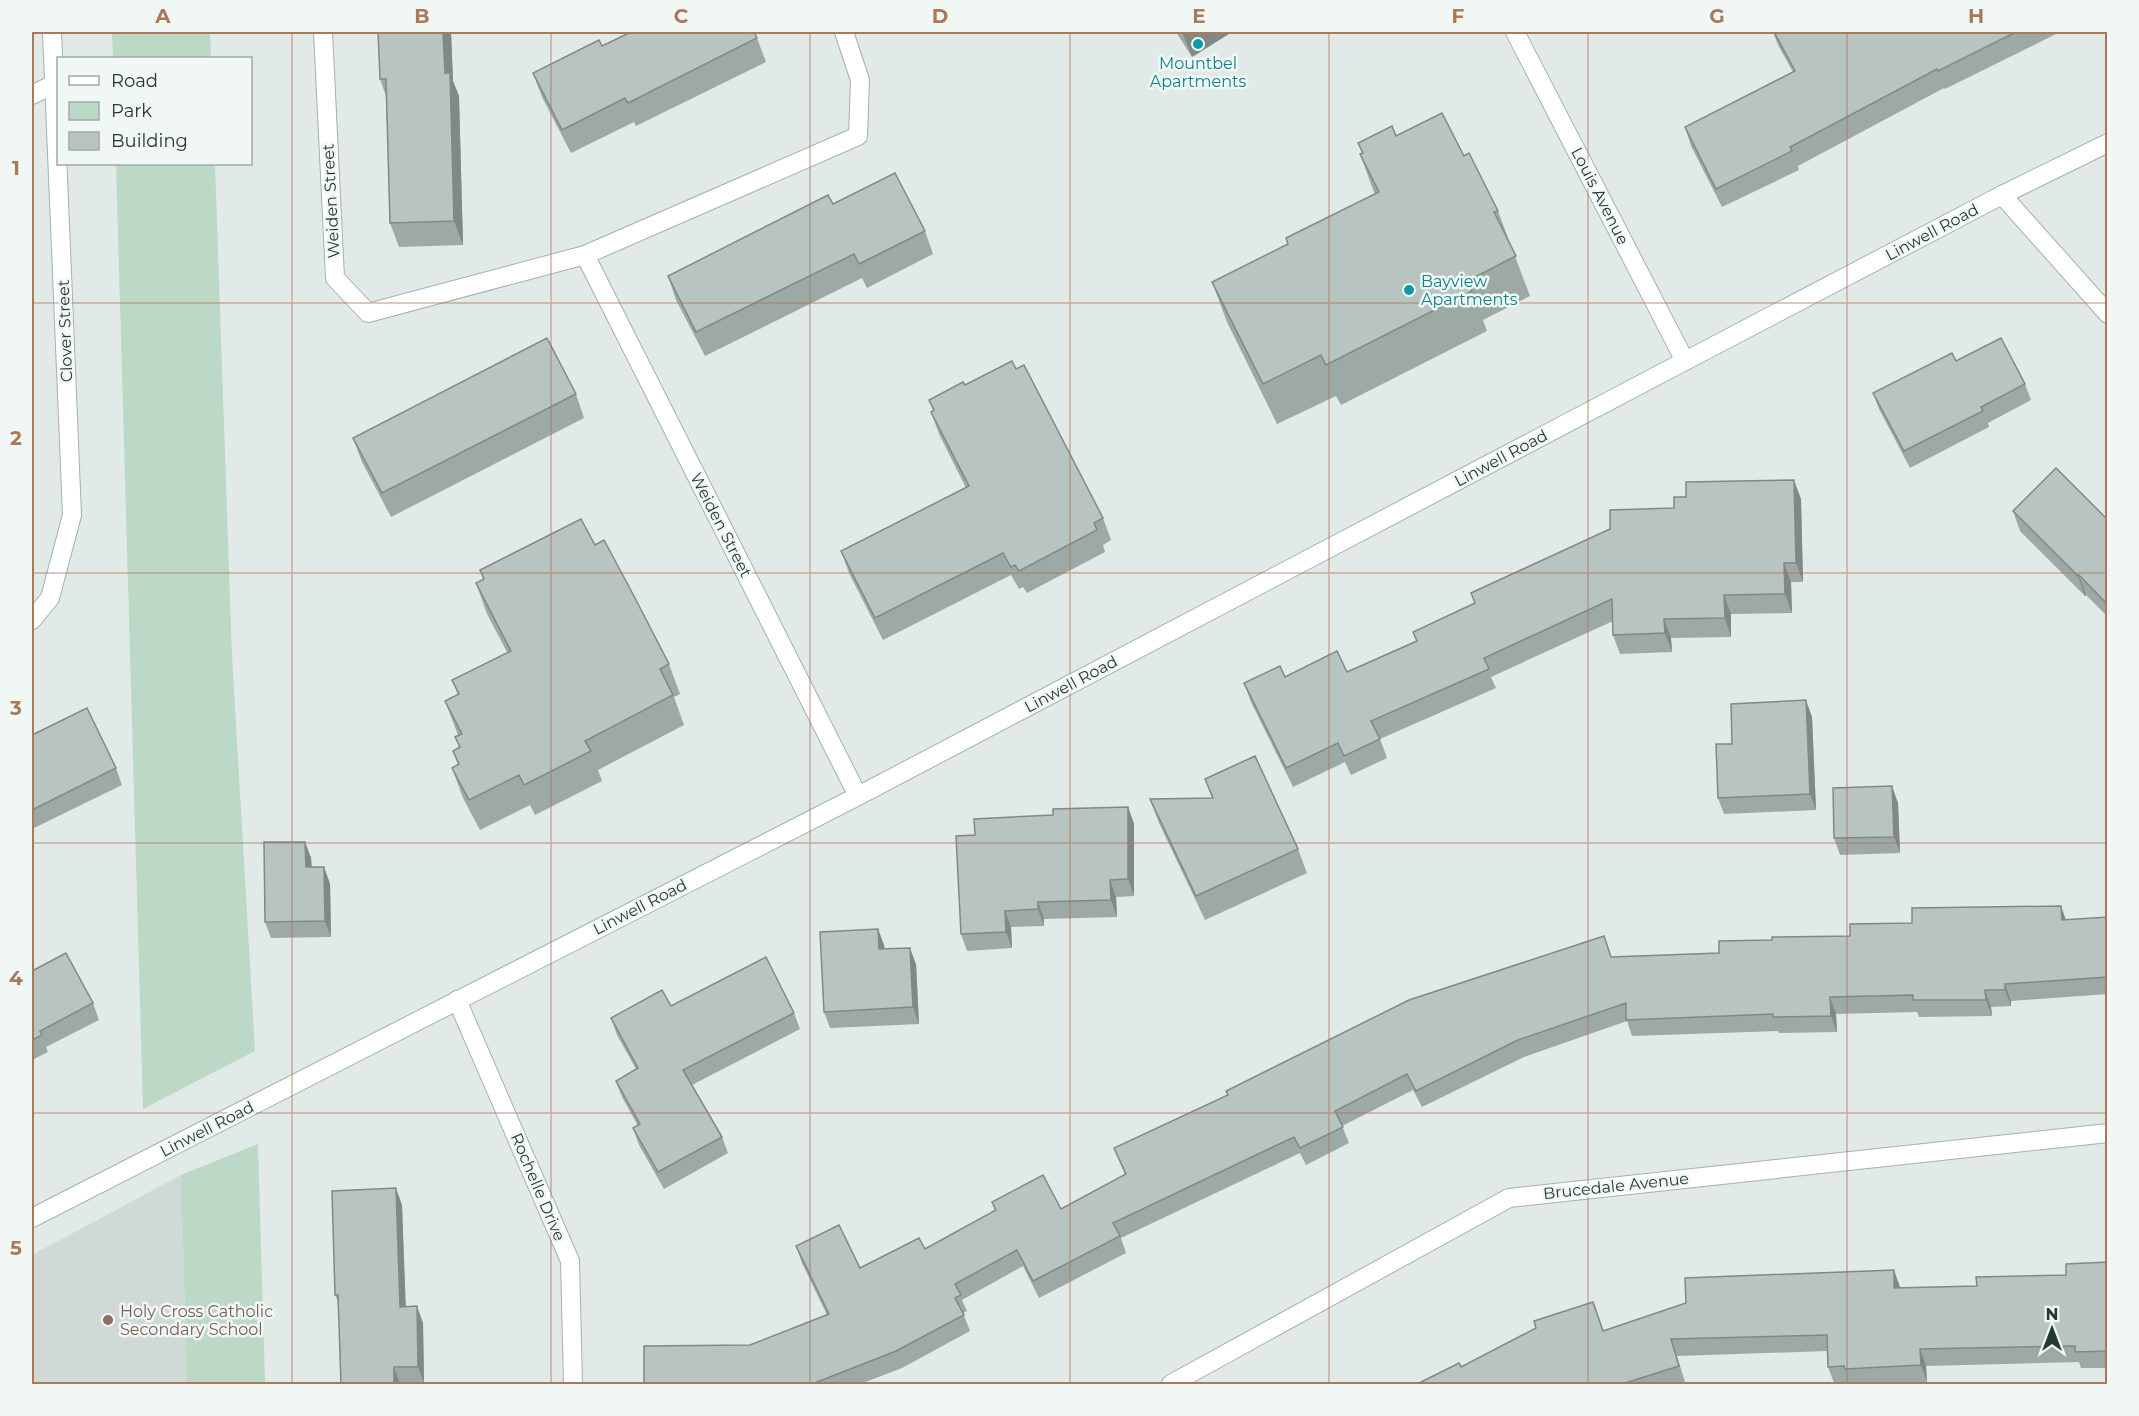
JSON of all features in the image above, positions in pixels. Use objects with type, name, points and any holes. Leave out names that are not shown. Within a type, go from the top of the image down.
[{"type":"street","name":"Clover Street","points":[[52,32],[57,156]]},
{"type":"street","name":"Weiden Street","points":[[324,32],[334,278],[368,313],[585,255],[858,136],[860,80],[844,32]]},
{"type":"street","name":"Louis Avenue","points":[[1515,32],[1685,361]]},
{"type":"street","points":[[32,95],[54,84]]},
{"type":"street","name":"Linwell Road","points":[[32,1218],[858,796],[2002,195],[2108,143]]},
{"type":"street","name":"Clover Street","points":[[32,620],[50,597],[72,515],[57,165]]},
{"type":"street","points":[[2002,195],[2108,314]]},
{"type":"street","name":"Weiden Street","points":[[585,255],[858,796]]},
{"type":"street","name":"Rochelle Drive","points":[[458,1000],[570,1261],[573,1384]]},
{"type":"street","name":"Brucedale Avenue","points":[[1171,1384],[1509,1198],[2108,1133]]},
{"type":"shaded area","name":"Holy Cross Catholic Secondary School","points":[[181,1175],[187,1384],[32,1384],[32,1255]]},
{"type":"green space","points":[[112,32],[210,32],[211,57],[113,57]]},
{"type":"green space","points":[[116,165],[215,165],[232,656],[255,1051],[143,1109]]},
{"type":"green space","points":[[258,1144],[265,1384],[187,1384],[181,1175]]},
{"type":"building","points":[[378,32],[443,32],[445,73],[450,73],[454,221],[390,223],[386,79],[380,79]]},
{"type":"building","points":[[631,32],[754,32],[757,38],[628,103],[625,98],[562,130],[533,73],[599,40],[602,46]]},
{"type":"building","points":[[1774,32],[2016,32],[1938,71],[1937,69],[1790,147],[1792,151],[1716,189],[1685,127],[1795,71]]},
{"type":"building","name":"Bayview Apartments","points":[[1442,113],[1464,156],[1469,153],[1498,211],[1494,212],[1516,256],[1467,281],[1472,291],[1326,365],[1321,355],[1263,384],[1212,282],[1288,244],[1286,238],[1379,192],[1360,154],[1363,153],[1358,143],[1392,126],[1396,136]]},
{"type":"building","points":[[895,173],[925,231],[859,264],[854,254],[696,332],[668,276],[828,195],[833,204]]},
{"type":"building","points":[[547,338],[576,394],[382,493],[353,438]]},
{"type":"building","points":[[2001,338],[2025,384],[1981,407],[1983,411],[1904,451],[1873,393],[1952,353],[1956,361]]},
{"type":"building","points":[[1012,361],[1016,369],[1024,365],[1103,518],[1094,523],[1097,530],[1019,571],[1015,565],[1011,567],[1003,553],[875,618],[841,551],[969,486],[931,412],[934,410],[929,400],[963,382],[965,385]]},
{"type":"building","points":[[2056,468],[2108,520],[2108,605],[2013,511]]},
{"type":"building","points":[[1794,480],[1796,563],[1784,563],[1785,594],[1724,595],[1725,618],[1664,619],[1665,633],[1613,635],[1612,599],[1484,658],[1489,669],[1371,721],[1380,739],[1344,756],[1338,743],[1286,768],[1244,683],[1280,666],[1285,677],[1337,651],[1347,672],[1417,641],[1413,632],[1475,603],[1471,593],[1610,529],[1610,510],[1674,508],[1674,497],[1686,497],[1686,482]]},
{"type":"building","points":[[581,519],[595,545],[604,540],[635,598],[669,664],[660,669],[673,695],[585,741],[591,751],[524,785],[519,775],[469,800],[452,768],[459,764],[453,751],[460,747],[455,737],[462,734],[445,701],[459,694],[452,680],[511,651],[476,583],[484,579],[480,570]]},
{"type":"building","points":[[1806,700],[1810,794],[1718,798],[1716,744],[1732,744],[1731,704]]},
{"type":"building","points":[[87,708],[116,768],[32,810],[32,735]]},
{"type":"building","points":[[1255,756],[1298,849],[1196,896],[1150,799],[1213,798],[1205,779]]},
{"type":"building","points":[[1892,786],[1894,837],[1834,838],[1833,788]]},
{"type":"building","points":[[1128,807],[1128,879],[1110,880],[1111,900],[1038,902],[1038,909],[1005,911],[1006,932],[961,934],[956,836],[975,835],[974,819],[1053,815],[1053,809]]},
{"type":"building","points":[[264,842],[305,842],[306,867],[324,867],[325,921],[265,922]]},
{"type":"building","points":[[2061,906],[2062,920],[2108,917],[2108,977],[2005,984],[2005,990],[1985,990],[1986,1000],[1913,1000],[1913,995],[1830,997],[1831,1016],[1773,1017],[1773,1014],[1626,1020],[1626,1003],[1518,1040],[1416,1091],[1407,1074],[1335,1111],[1343,1127],[1300,1148],[1294,1137],[1113,1223],[1120,1236],[1033,1281],[1017,1250],[955,1284],[961,1295],[955,1298],[964,1315],[896,1351],[812,1384],[644,1384],[644,1346],[750,1345],[829,1314],[796,1246],[839,1225],[860,1268],[919,1238],[925,1249],[996,1210],[992,1202],[1043,1175],[1061,1209],[1126,1174],[1114,1148],[1228,1095],[1226,1091],[1409,1000],[1604,936],[1611,957],[1719,953],[1719,941],[1772,940],[1772,937],[1850,936],[1850,924],[1912,923],[1912,908]]},
{"type":"building","points":[[878,929],[879,949],[910,948],[913,1007],[824,1012],[820,932]]},
{"type":"building","points":[[66,953],[93,1003],[40,1031],[42,1035],[32,1040],[32,971]]},
{"type":"building","points":[[766,957],[794,1013],[683,1070],[722,1137],[658,1172],[633,1128],[640,1124],[616,1081],[638,1068],[611,1018],[662,990],[671,1006]]},
{"type":"building","points":[[396,1188],[400,1307],[417,1306],[418,1367],[394,1367],[394,1384],[341,1384],[338,1295],[335,1295],[332,1191]]},
{"type":"building","points":[[2108,1262],[2108,1351],[2075,1352],[2075,1346],[1920,1349],[1921,1365],[1845,1369],[1844,1366],[1828,1367],[1827,1335],[1671,1339],[1679,1366],[1622,1384],[1417,1384],[1459,1363],[1461,1367],[1536,1328],[1534,1321],[1593,1302],[1603,1331],[1686,1303],[1685,1278],[1894,1270],[1894,1288],[1977,1286],[1976,1277],[2066,1275],[2066,1264]]},
{"type":"place","name":"Mountbel Apartments","points":[[1198,44]]},
{"type":"place","name":"Bayview Apartments","points":[[1409,290]]},
{"type":"place","name":"Holy Cross Catholic Secondary School","points":[[108,1320]]}]
